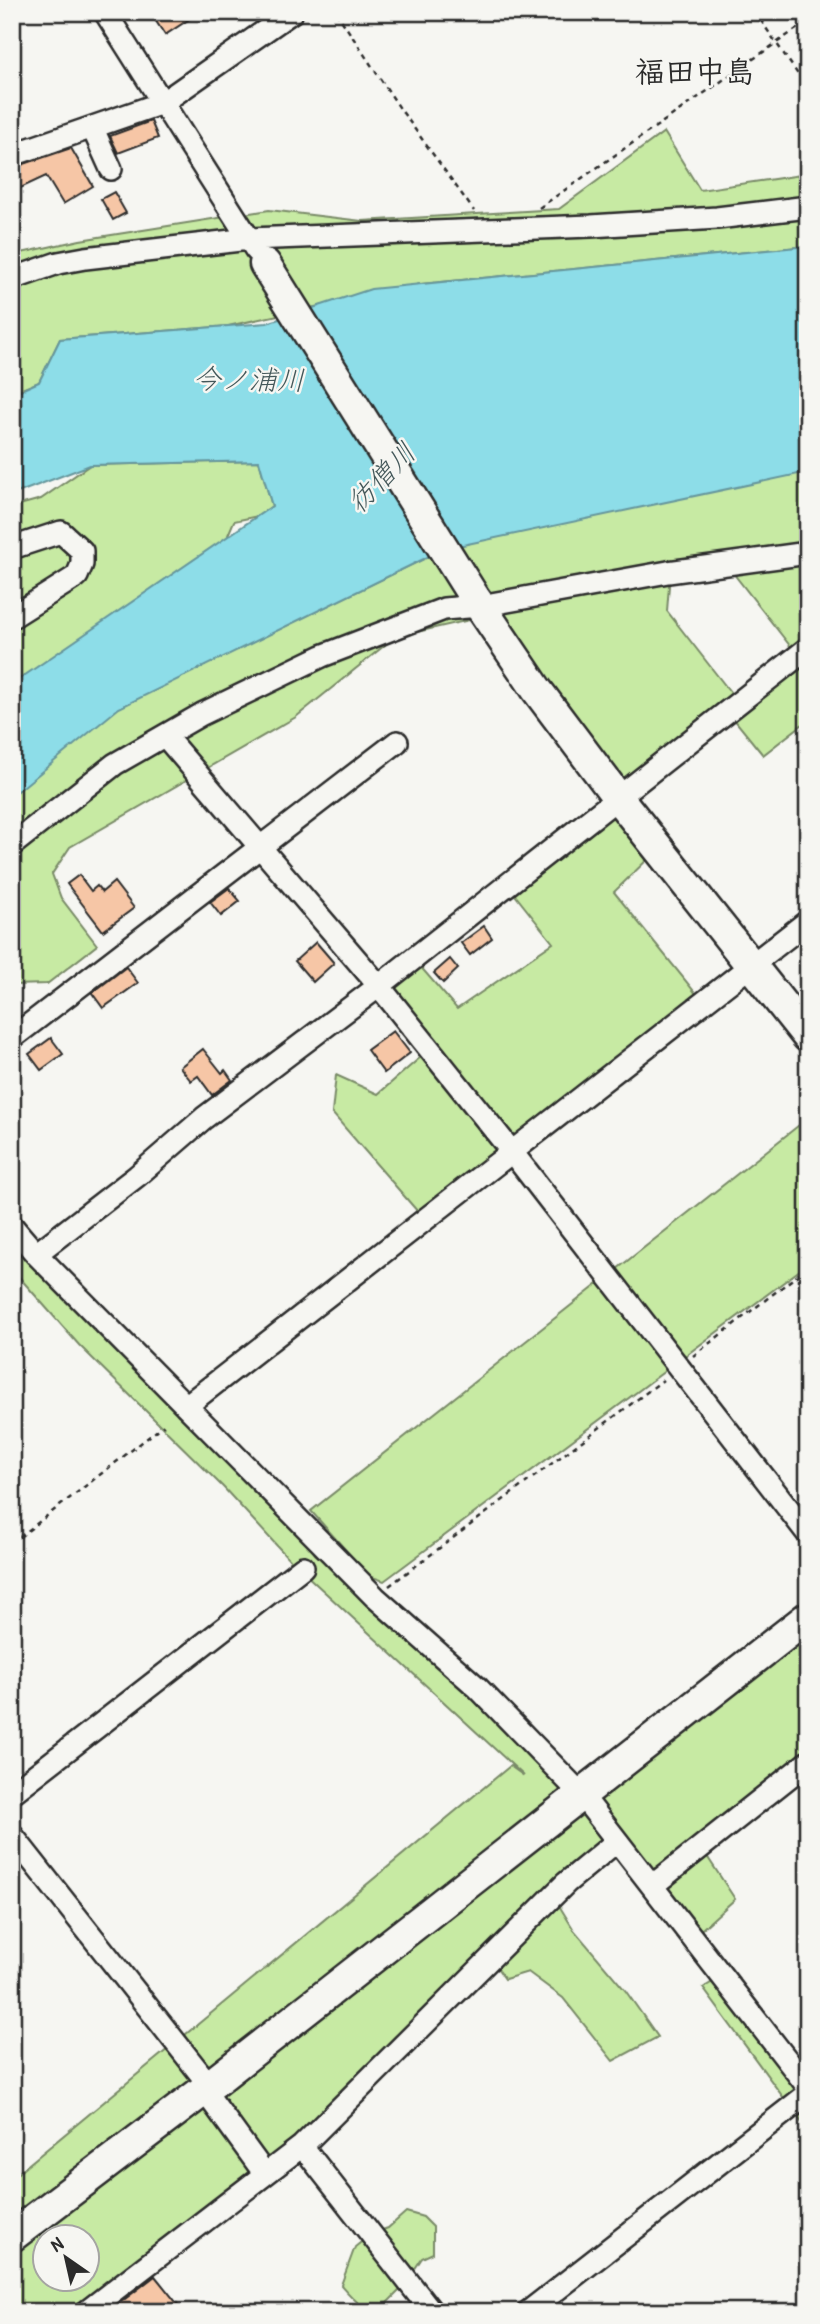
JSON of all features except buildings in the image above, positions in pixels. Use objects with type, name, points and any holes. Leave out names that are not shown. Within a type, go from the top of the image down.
[{"type":"street","points":[[105,12],[477,601],[537,690],[619,799],[808,1037]]},
{"type":"street","points":[[12,155],[162,103],[292,12]]},
{"type":"street","points":[[93,129],[111,169]]},
{"type":"street","points":[[12,277],[85,258],[257,252],[717,218],[808,207]]},
{"type":"street","points":[[12,548],[61,532],[82,551],[82,564],[77,576],[12,617]]},
{"type":"street","points":[[12,845],[115,764],[202,714],[322,656],[444,609],[477,601],[808,552]]},
{"type":"street","points":[[36,1254],[137,1176],[204,1118],[379,986],[808,648]]},
{"type":"street","points":[[165,736],[379,986],[512,1152],[808,1534]]},
{"type":"street","points":[[12,1038],[262,849],[397,742]]},
{"type":"street","points":[[186,1406],[808,921]]},
{"type":"street","points":[[12,1226],[36,1254],[375,1597],[478,1688],[580,1793],[808,2087]]},
{"type":"street","points":[[12,1793],[303,1567]]},
{"type":"street","points":[[12,2236],[207,2088],[808,1616]]},
{"type":"street","points":[[652,1886],[808,1762]]},
{"type":"street","points":[[12,1835],[207,2088],[265,2175]]},
{"type":"street","points":[[86,2312],[302,2146],[566,1883],[617,1841]]},
{"type":"street","points":[[528,2312],[808,2094]]},
{"type":"street","points":[[302,2146],[432,2312]]},
{"type":"path","points":[[336,12],[401,110],[475,213],[484,212]]},
{"type":"path","points":[[755,12],[808,89]]},
{"type":"path","points":[[539,208],[808,21]]},
{"type":"path","points":[[375,1597],[679,1368],[808,1267]]},
{"type":"path","points":[[12,1544],[164,1425]]},
{"type":"green space","points":[[664,132],[700,190],[808,174],[808,246],[420,284],[228,326],[60,339],[39,382],[12,393],[12,255],[80,240],[269,210],[362,221],[559,209]]},
{"type":"green space","points":[[808,458],[808,649],[798,656],[726,564],[670,573],[667,611],[738,702],[619,799],[487,616],[395,637],[296,717],[70,847],[52,874],[61,898],[97,945],[47,984],[12,985],[12,507],[41,499],[90,465],[259,461],[272,506],[258,516],[234,521],[228,535],[251,643],[444,549]]},
{"type":"green space","points":[[808,658],[808,720],[763,755],[733,718]]},
{"type":"green space","points":[[610,815],[658,849],[614,892],[698,996],[425,1220],[332,1113],[336,1075],[378,1094],[430,1049],[429,1029],[379,986],[419,965],[457,1009],[553,943],[508,886]]},
{"type":"green space","points":[[808,1118],[808,1264],[384,1581],[369,1576],[311,1511]]},
{"type":"green space","points":[[12,1206],[100,1320],[286,1508],[315,1554],[496,1707],[580,1793],[808,1624],[808,1762],[701,1847],[735,1899],[692,1938],[617,1841],[555,1899],[574,1930],[625,1990],[658,2037],[613,2061],[563,1998],[528,1972],[505,1979],[491,1959],[297,2140],[82,2312],[12,2312],[12,2178],[510,1766],[524,1776],[290,1560],[223,1487],[79,1345],[12,1269]]},
{"type":"green space","points":[[722,1976],[808,2087],[808,2131],[703,1988]]},
{"type":"green space","points":[[406,2212],[423,2217],[433,2227],[433,2253],[422,2258],[402,2288],[385,2305],[386,2312],[366,2308],[341,2285],[355,2247],[371,2234],[388,2228]]},
{"type":"water","points":[[808,246],[808,472],[444,549],[119,708],[12,796],[12,684],[272,506],[259,461],[90,465],[12,495],[12,394],[39,382],[60,339],[267,323],[371,289]]},
{"type":"district","name":"福田中島","points":[[695,72]]},
{"type":"water label","name":"今ノ浦川","points":[[249,379]]},
{"type":"water label","name":"彷僧川","points":[[381,477]]}]
